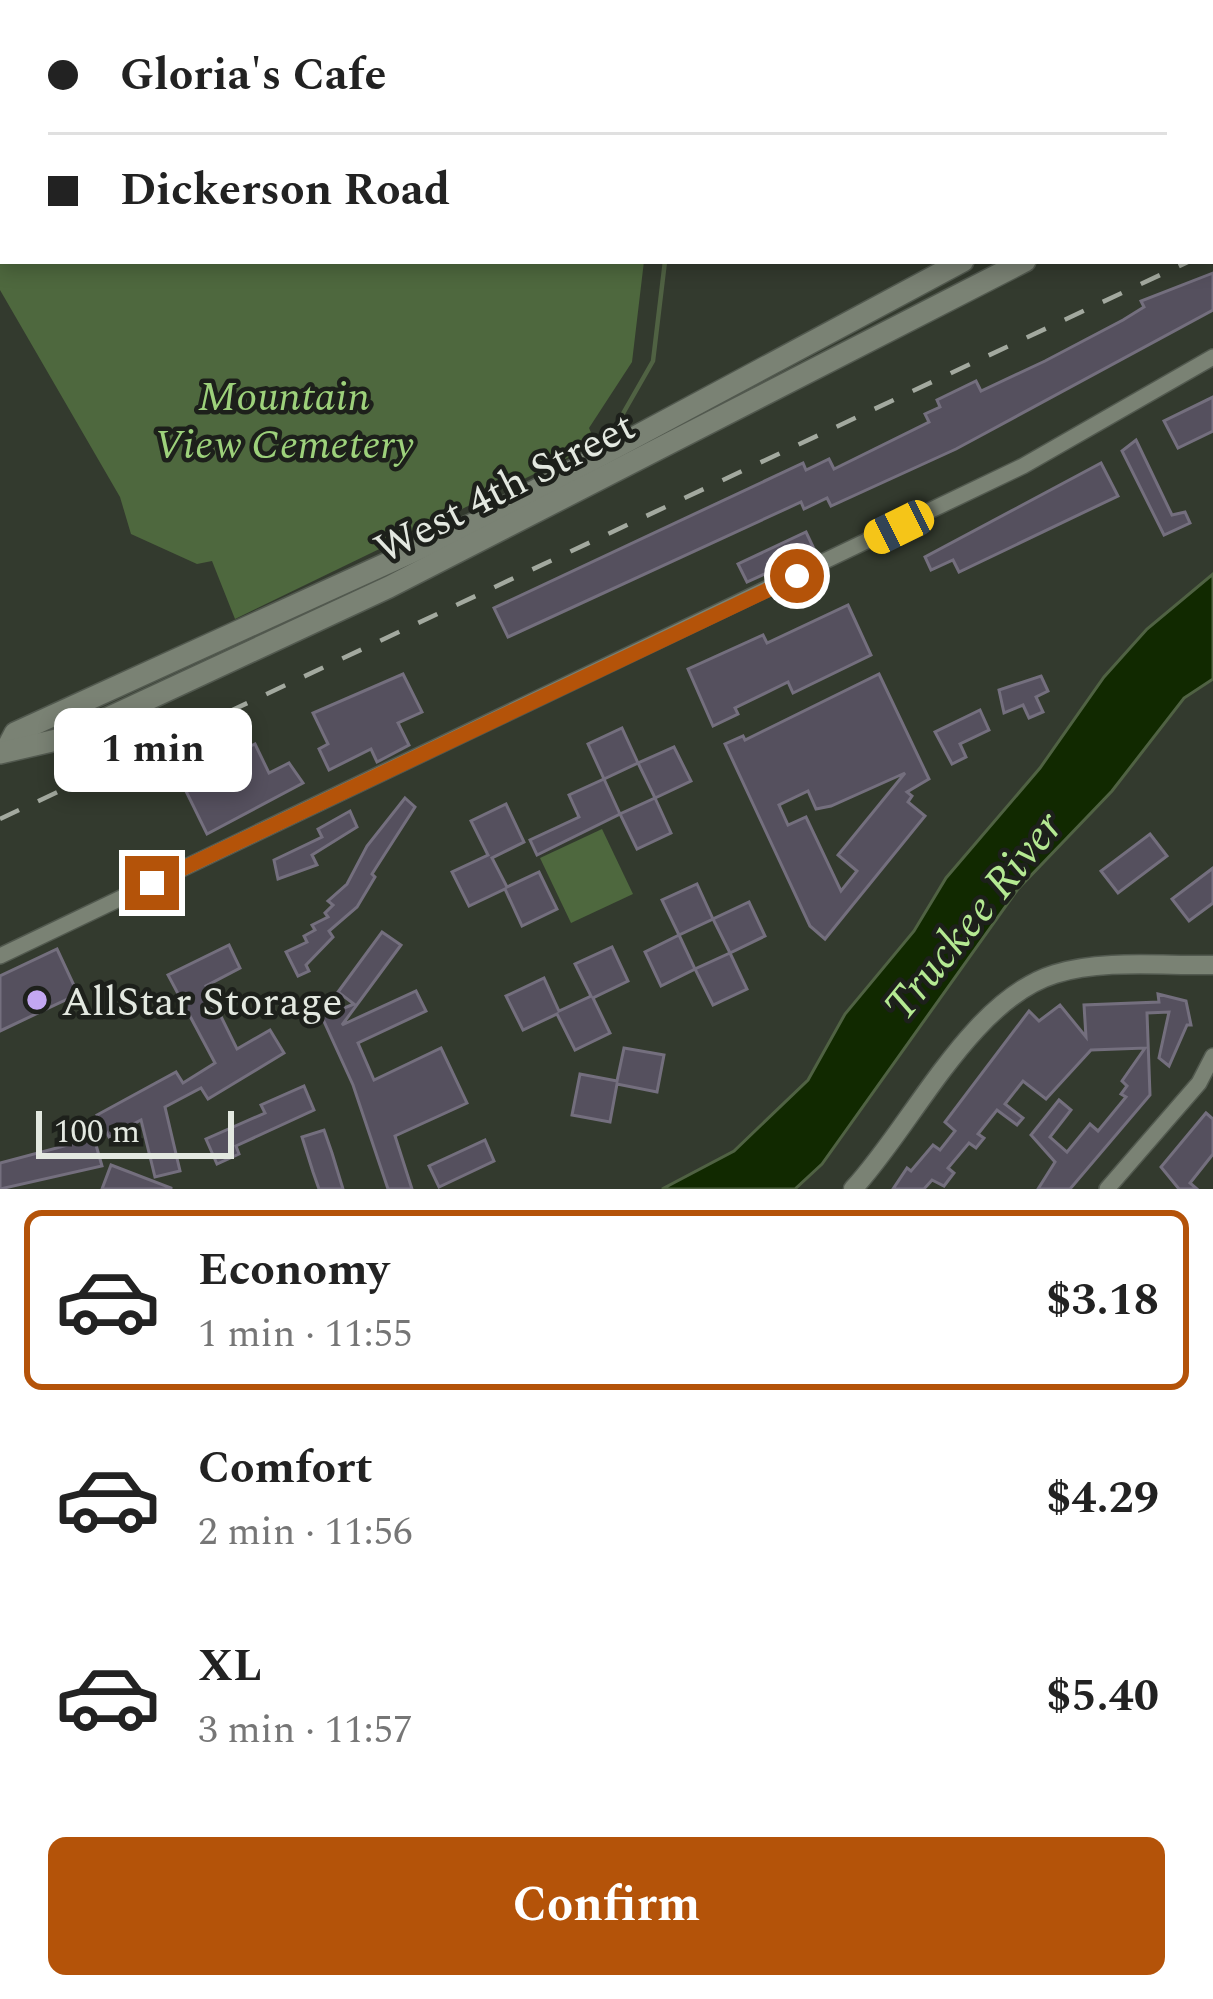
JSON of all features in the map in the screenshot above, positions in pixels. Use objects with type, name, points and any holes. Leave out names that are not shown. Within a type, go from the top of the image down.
[{"type":"main road","name":"West 4th Street","points":[[3,752],[15,733],[471,525],[957,264]]},
{"type":"main road","name":"West 4th Street","points":[[3,752],[65,738],[408,578],[1019,264]]},
{"type":"street","points":[[0,956],[1023,466],[1213,357]]},
{"type":"street","points":[[853,1189],[989,1016],[1022,989],[1077,969],[1213,965]]},
{"type":"street","points":[[1107,1189],[1199,1083],[1213,1056]]},
{"type":"green space","name":"Mountain View Cemetery","points":[[0,264],[644,264],[632,362],[589,428],[596,444],[235,619],[212,561],[197,564],[131,534],[120,497],[0,290]]},
{"type":"green space","points":[[602,829],[633,894],[571,923],[540,858]]},
{"type":"water","name":"Truckee River","points":[[1213,574],[1213,679],[1184,698],[1112,791],[1018,889],[822,1164],[795,1189],[662,1189],[734,1151],[808,1080],[845,1014],[914,931],[946,878],[1040,768],[1104,677],[1147,629]]},
{"type":"building","points":[[1213,273],[1213,310],[956,449],[831,506],[827,498],[804,509],[801,502],[508,637],[494,608],[803,463],[806,470],[829,459],[834,469],[929,422],[925,414],[940,407],[937,400],[976,381],[981,391],[1123,320],[1144,307],[1141,301]]},
{"type":"building","points":[[1213,397],[1213,431],[1178,448],[1164,421]]},
{"type":"building","points":[[1136,440],[1172,515],[1185,512],[1190,523],[1164,535],[1122,451]]},
{"type":"building","points":[[1101,463],[1118,496],[959,572],[953,560],[931,570],[925,557]]},
{"type":"building","points":[[806,532],[815,551],[747,582],[738,564]]},
{"type":"building","points":[[848,605],[871,655],[793,693],[788,682],[735,708],[738,714],[713,726],[688,669],[763,635],[767,643]]},
{"type":"building","points":[[403,674],[422,712],[398,723],[409,745],[377,762],[371,749],[329,770],[319,749],[328,744],[313,713]]},
{"type":"building","points":[[879,674],[929,779],[907,792],[912,796],[908,802],[925,816],[825,939],[810,926],[725,744],[743,736],[745,740]],"holes":[[[905,773],[838,855],[857,871],[841,891],[806,817],[788,825],[779,805],[808,791],[816,809],[831,806]]]},
{"type":"building","points":[[1041,676],[1048,691],[1036,697],[1043,712],[1029,718],[1023,705],[1004,713],[999,690]]},
{"type":"building","points":[[980,710],[989,730],[960,744],[966,757],[952,764],[935,732]]},
{"type":"building","points":[[622,728],[638,763],[604,779],[588,744]]},
{"type":"building","points":[[255,744],[269,773],[289,763],[303,783],[207,834],[180,779]]},
{"type":"building","points":[[674,747],[691,781],[655,798],[638,763]]},
{"type":"building","points":[[604,779],[620,814],[537,855],[530,840],[579,817],[569,795]]},
{"type":"building","points":[[405,798],[415,807],[357,907],[329,931],[333,937],[306,965],[309,971],[298,976],[286,952],[307,942],[304,936],[315,930],[312,925],[328,917],[325,913],[333,905],[328,901],[347,884],[367,846]]},
{"type":"building","points":[[655,798],[671,833],[637,849],[620,814]]},
{"type":"building","points":[[506,804],[524,842],[492,858],[507,887],[539,872],[557,909],[522,926],[505,889],[469,906],[452,872],[488,855],[471,821]]},
{"type":"building","points":[[350,811],[357,827],[312,855],[317,865],[278,879],[274,860],[322,837],[318,829]]},
{"type":"building","points":[[1150,834],[1167,856],[1118,893],[1101,871]]},
{"type":"building","points":[[1213,868],[1213,903],[1189,921],[1172,899]]},
{"type":"building","points":[[697,884],[713,919],[679,935],[662,900]]},
{"type":"building","points":[[749,902],[765,936],[730,953],[713,919]]},
{"type":"building","points":[[382,932],[401,945],[342,1025],[416,991],[426,1011],[358,1043],[374,1080],[441,1048],[467,1103],[395,1136],[412,1189],[388,1189],[353,1085],[322,1017],[354,1004],[338,992]]},
{"type":"building","points":[[679,935],[695,969],[661,986],[645,952]]},
{"type":"building","points":[[229,945],[240,968],[206,986],[237,1049],[270,1030],[284,1053],[208,1099],[201,1088],[165,1107],[180,1171],[155,1177],[141,1120],[109,1137],[97,1115],[176,1072],[183,1083],[215,1063],[168,975]]},
{"type":"building","points":[[612,947],[628,981],[593,998],[610,1033],[575,1050],[557,1014],[523,1030],[506,996],[544,978],[559,1011],[591,996],[575,964]]},
{"type":"building","points":[[57,949],[78,994],[0,1031],[0,976]]},
{"type":"building","points":[[730,953],[747,989],[713,1005],[695,969]]},
{"type":"building","points":[[1158,994],[1186,1001],[1191,1025],[1169,1066],[1159,1058],[1169,1012],[1147,1013],[1150,1095],[1070,1189],[1038,1189],[1055,1162],[1031,1135],[1059,1100],[1071,1110],[1050,1137],[1067,1152],[1090,1124],[1098,1131],[1126,1097],[1121,1094],[1127,1086],[1122,1081],[1145,1048],[1091,1050],[1046,1099],[1023,1081],[1005,1104],[1023,1118],[1017,1125],[997,1110],[978,1134],[984,1138],[976,1148],[969,1143],[948,1168],[954,1173],[944,1186],[932,1180],[924,1189],[893,1189],[907,1168],[911,1171],[933,1145],[940,1150],[955,1131],[945,1122],[1029,1011],[1039,1021],[1060,1005],[1086,1037],[1084,1005],[1159,1002]]},
{"type":"building","points":[[624,1048],[664,1055],[657,1092],[617,1084],[610,1122],[572,1115],[580,1074],[617,1081]]},
{"type":"building","points":[[304,1086],[314,1110],[236,1146],[239,1154],[217,1164],[206,1139],[265,1113],[261,1105]]},
{"type":"building","points":[[1206,1113],[1213,1119],[1213,1154],[1190,1183],[1197,1189],[1179,1189],[1161,1167]]},
{"type":"building","points":[[324,1130],[343,1189],[319,1189],[313,1172],[302,1137]]},
{"type":"building","points":[[94,1138],[102,1166],[0,1189],[0,1163]]},
{"type":"building","points":[[485,1140],[494,1161],[439,1187],[429,1166]]},
{"type":"building","points":[[111,1165],[171,1188],[171,1189],[102,1189]]},
{"type":"waterway","points":[[609,438],[653,361],[665,264]]},
{"type":"railway","points":[[0,819],[1184,264]]},
{"type":"place","name":"AllStar Storage","points":[[37,1000]]},
{"type":"route","points":[[152,883],[797,576]]}]
